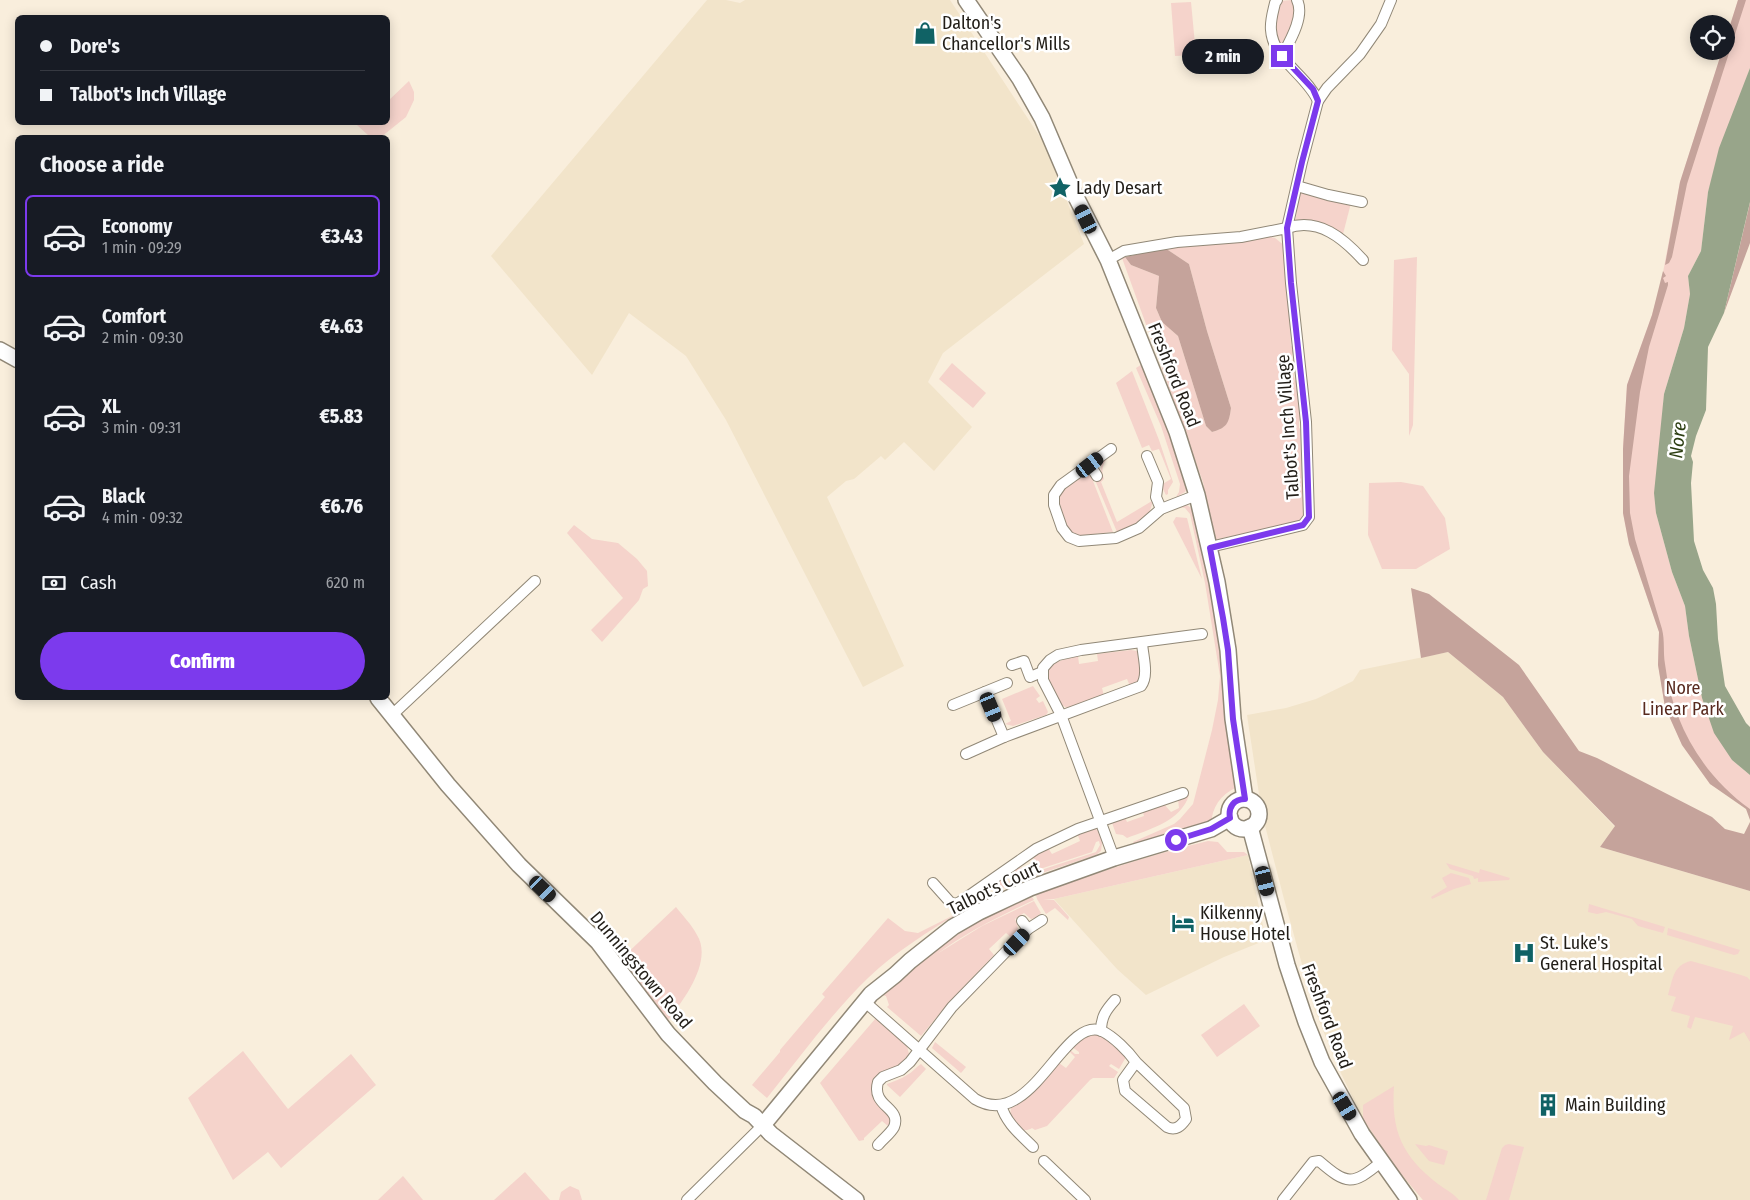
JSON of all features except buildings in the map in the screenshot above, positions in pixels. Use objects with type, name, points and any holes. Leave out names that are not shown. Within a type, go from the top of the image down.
[{"type":"main road","name":"Freshford Road","points":[[966,0],[994,39],[1042,118],[1074,193],[1108,260],[1177,432],[1197,495],[1210,548],[1228,650],[1233,719],[1245,799],[1255,803],[1259,813],[1258,820],[1250,827],[1277,930],[1306,1022],[1331,1080],[1362,1134],[1408,1200]]},
{"type":"main road","points":[[0,350],[15,358]]},
{"type":"main road","name":"Dunningstown Road","points":[[380,700],[448,785],[519,865],[598,942],[668,1034],[715,1083],[782,1143],[856,1200]]},
{"type":"main road","points":[[1245,799],[1238,800],[1232,804],[1229,811],[1230,818],[1236,826],[1250,827]]},
{"type":"main road","name":"Talbot's Court","points":[[763,1125],[864,1001],[953,927],[979,912],[1030,888],[1114,858],[1211,829],[1230,818]]},
{"type":"street","points":[[1277,0],[1274,3],[1271,30],[1275,46],[1313,89],[1318,101]]},
{"type":"street","points":[[1282,56],[1291,40],[1298,18],[1300,6],[1297,0]]},
{"type":"street","name":"Talbot's Inch Village","points":[[1210,548],[1303,525],[1309,517],[1306,422],[1287,228],[1318,101],[1327,88],[1365,46],[1381,24],[1391,0]]},
{"type":"street","points":[[1296,186],[1362,202]]},
{"type":"street","points":[[1108,260],[1128,250],[1177,242],[1241,237],[1305,225],[1320,227],[1342,238],[1363,260]]},
{"type":"street","points":[[1110,449],[1061,485],[1054,495],[1054,505],[1062,528],[1069,537],[1079,541],[1116,538],[1139,528],[1161,509],[1197,495]]},
{"type":"street","points":[[1147,456],[1158,482],[1156,497],[1161,509]]},
{"type":"street","points":[[1090,465],[1097,476]]},
{"type":"street","points":[[392,715],[535,581]]},
{"type":"street","points":[[1114,858],[1061,715],[1043,680],[1042,672],[1046,664],[1058,655],[1202,634]]},
{"type":"street","points":[[966,754],[1004,737],[1140,686],[1145,680],[1142,643]]},
{"type":"street","points":[[1012,665],[1024,661],[1030,677],[1042,672]]},
{"type":"street","points":[[953,705],[1007,683]]},
{"type":"street","points":[[985,692],[1004,737]]},
{"type":"street","points":[[932,883],[950,902],[955,904],[1036,849],[1101,820],[1183,793]]},
{"type":"street","points":[[878,1145],[893,1128],[895,1121],[891,1110],[880,1100],[877,1094],[878,1082],[883,1077],[901,1070],[910,1062],[952,1008],[1025,926],[1042,920]]},
{"type":"street","points":[[1101,1031],[1101,1022],[1105,1012],[1115,1000]]},
{"type":"street","points":[[864,1001],[918,1051],[975,1099],[982,1104],[992,1106],[1016,1100],[1039,1078],[1072,1040],[1091,1031],[1101,1031],[1126,1049],[1136,1062],[1184,1108],[1186,1119],[1183,1124],[1177,1128],[1168,1127],[1125,1091],[1123,1080],[1136,1062]]},
{"type":"street","points":[[1001,1105],[1004,1116],[1031,1141]]},
{"type":"street","points":[[687,1200],[763,1125]]},
{"type":"street","points":[[1283,1200],[1312,1162],[1316,1160],[1343,1180],[1350,1180],[1367,1173],[1381,1162]]},
{"type":"street","points":[[1044,1161],[1085,1200]]},
{"type":"shaded area","points":[[707,0],[726,0],[740,3],[745,0],[950,0],[1044,143],[1084,244],[943,353],[928,382],[972,427],[934,471],[904,442],[885,460],[881,456],[854,479],[846,481],[827,497],[904,666],[863,687],[726,420],[686,356],[629,313],[592,375],[491,256]]},
{"type":"shaded area","points":[[1738,0],[1746,0],[1735,34],[1735,15],[1733,15]]},
{"type":"shaded area","points":[[1719,60],[1727,60],[1687,184],[1672,257],[1669,263],[1665,265],[1680,182]]},
{"type":"shaded area","points":[[1750,202],[1750,243],[1724,313],[1749,207]]},
{"type":"shaded area","points":[[1165,248],[1189,264],[1231,408],[1229,418],[1224,427],[1212,432],[1206,426],[1178,336],[1162,322],[1156,308],[1159,276],[1131,265],[1125,257]]},
{"type":"shaded area","points":[[1663,271],[1666,276],[1663,278],[1665,283],[1668,282],[1668,285],[1649,347],[1640,392],[1629,476],[1630,513],[1635,539],[1662,629],[1664,660],[1674,706],[1692,746],[1717,780],[1750,809],[1750,820],[1746,809],[1710,784],[1682,745],[1665,707],[1658,665],[1659,632],[1629,544],[1623,513],[1623,449],[1627,385],[1652,315]]},
{"type":"shaded area","points":[[1411,588],[1429,594],[1519,665],[1579,751],[1597,758],[1712,817],[1725,829],[1744,834],[1750,822],[1750,891],[1600,847],[1615,826],[1543,752],[1503,697],[1448,652],[1421,658]]},
{"type":"shaded area","name":"St. Luke's General Hospital","points":[[1448,652],[1503,697],[1543,752],[1615,827],[1600,847],[1750,891],[1750,1200],[1423,1200],[1397,1170],[1363,1119],[1337,1065],[1314,1008],[1262,814],[1247,715],[1286,708],[1316,699],[1353,681],[1360,670]]},
{"type":"shaded area","points":[[1248,855],[1266,940],[1224,957],[1146,995],[1117,969],[1054,899]]},
{"type":"green space","points":[[1291,0],[1294,2],[1296,18],[1283,49],[1276,37],[1274,25],[1281,1]]},
{"type":"green space","name":"Nore Linear Park","points":[[1738,0],[1750,0],[1750,68],[1708,192],[1701,251],[1688,276],[1690,294],[1684,328],[1664,394],[1656,513],[1672,572],[1685,606],[1689,636],[1702,698],[1732,760],[1750,775],[1750,809],[1710,784],[1682,745],[1665,707],[1658,665],[1659,632],[1629,544],[1623,513],[1623,449],[1627,385],[1652,315],[1661,283],[1680,182],[1719,60],[1735,60],[1735,15],[1733,15]]},
{"type":"green space","points":[[1191,2],[1196,55],[1175,56],[1171,3]]},
{"type":"green space","points":[[409,81],[414,92],[414,100],[406,117],[384,135],[368,135],[357,125],[390,125],[390,99]]},
{"type":"green space","points":[[1300,191],[1351,203],[1343,234],[1295,223]]},
{"type":"green space","points":[[1266,236],[1275,238],[1285,246],[1291,346],[1294,347],[1292,365],[1295,381],[1299,381],[1302,419],[1299,421],[1299,428],[1303,431],[1301,436],[1305,516],[1303,520],[1293,523],[1213,540],[1203,482],[1122,258],[1125,257],[1131,265],[1159,276],[1156,308],[1162,322],[1178,336],[1206,426],[1212,432],[1221,429],[1226,424],[1231,408],[1189,264],[1165,248]]},
{"type":"green space","points":[[1417,257],[1413,425],[1409,436],[1409,374],[1392,350],[1394,260]]},
{"type":"green space","points":[[952,363],[986,393],[973,408],[939,379]]},
{"type":"green space","points":[[1144,363],[1177,447],[1187,488],[1185,492],[1176,497],[1180,484],[1161,426],[1136,368]]},
{"type":"green space","points":[[1132,371],[1173,482],[1166,495],[1161,485],[1171,479],[1159,449],[1152,451],[1149,445],[1142,448],[1116,383]]},
{"type":"green space","points":[[1114,452],[1104,464],[1102,471],[1104,479],[1101,482],[1117,522],[1152,501],[1149,512],[1145,517],[1117,532],[1095,480],[1102,477],[1101,465],[1107,457]]},
{"type":"green space","points":[[1086,475],[1091,476],[1113,532],[1077,536],[1068,528],[1061,507],[1060,495],[1062,490]]},
{"type":"green space","points":[[1401,482],[1423,486],[1445,518],[1450,549],[1416,569],[1382,569],[1368,535],[1369,483]]},
{"type":"green space","points":[[1187,505],[1194,510],[1211,577],[1223,661],[1237,787],[1218,802],[1213,813],[1211,825],[1135,847],[1133,842],[1174,824],[1193,804],[1218,700],[1220,676],[1205,583],[1190,514],[1185,508],[1179,507]]},
{"type":"green space","points":[[1176,517],[1187,518],[1202,579],[1173,522]]},
{"type":"green space","points":[[574,525],[592,539],[618,543],[637,559],[647,571],[648,586],[643,589],[639,600],[602,642],[591,630],[623,598],[567,533]]},
{"type":"green space","points":[[1137,651],[1138,654],[1140,662],[1139,681],[1130,686],[1127,679],[1102,688],[1104,696],[1067,708],[1060,704],[1047,678],[1048,669],[1051,666],[1062,660],[1078,656],[1079,664],[1098,661],[1097,654]]},
{"type":"green space","points":[[1033,686],[1040,696],[1036,699],[1039,703],[1043,701],[1048,712],[1046,715],[1013,726],[1005,724],[1011,721],[1002,699]]},
{"type":"green space","points":[[1189,795],[1185,804],[1172,818],[1164,823],[1127,838],[1116,834],[1111,820],[1124,815],[1127,822],[1144,816],[1142,809],[1163,803],[1171,812],[1179,808],[1178,799]]},
{"type":"green space","points":[[1090,828],[1098,830],[1104,842],[1102,843],[1101,851],[1096,855],[1039,874],[1002,890],[1038,871],[1096,852],[1100,845],[1099,841],[1096,842],[1092,852],[1037,870],[1001,889],[996,881],[1004,876],[1008,882],[1018,876],[1014,869],[1016,868],[1022,868],[1028,873],[1035,870],[1033,861],[1037,854],[1048,848],[1052,854],[1080,841],[1077,833]]},
{"type":"green space","points":[[1208,841],[1218,842],[1227,852],[1244,852],[1248,855],[1054,899],[1043,899],[1054,900],[1069,917],[1068,920],[1055,908],[1046,914],[1037,899],[1036,895],[1099,872]]},
{"type":"green space","points":[[1446,863],[1479,873],[1480,869],[1510,878],[1509,880],[1478,882],[1478,878],[1474,879],[1473,876],[1450,869]]},
{"type":"green space","points":[[1451,873],[1469,878],[1471,884],[1432,899],[1431,897],[1447,887],[1442,878]]},
{"type":"green space","points":[[1032,897],[1034,900],[982,926],[1034,901],[1041,913],[1031,919],[1024,913],[1015,919],[1018,929],[1014,936],[1012,938],[1006,933],[989,949],[994,955],[951,1000],[921,1036],[887,1007],[889,1005],[886,996],[884,996],[885,994],[921,962],[960,933]],"holes":[[[982,926],[937,954],[972,931]]]},
{"type":"green space","points":[[1589,904],[1665,927],[1663,933],[1638,926],[1632,919],[1606,912],[1597,914],[1588,912]]},
{"type":"green space","points":[[676,907],[697,935],[701,945],[701,956],[694,980],[682,1002],[668,1020],[620,960]]},
{"type":"green space","points":[[958,913],[900,951],[868,978],[828,1021],[767,1098],[752,1085],[825,997],[822,994],[888,918],[905,931],[918,933]]},
{"type":"green space","points":[[1668,928],[1740,950],[1738,954],[1734,955],[1667,935]]},
{"type":"green space","points":[[1691,961],[1741,975],[1750,980],[1750,1042],[1744,1032],[1729,1040],[1733,1026],[1695,1017],[1691,1029],[1687,1027],[1690,1016],[1671,1011],[1676,997],[1668,995],[1673,978],[1677,969]]},
{"type":"green space","points":[[1244,1004],[1260,1026],[1217,1057],[1201,1035]]},
{"type":"green space","points":[[876,1018],[907,1046],[909,1054],[899,1065],[873,1083],[873,1096],[890,1117],[888,1126],[882,1121],[864,1140],[859,1141],[820,1083]]},
{"type":"green space","points":[[1100,1034],[1126,1057],[1119,1069],[1111,1064],[1109,1066],[1118,1072],[1114,1078],[1093,1078],[1090,1080],[1047,1126],[1035,1130],[1032,1128],[1025,1130],[1019,1127],[1010,1115],[1011,1108],[1019,1104],[1059,1063],[1066,1068],[1075,1057],[1069,1051],[1079,1054],[1072,1047],[1075,1044],[1088,1036]]},
{"type":"green space","points":[[935,1042],[966,1067],[961,1073],[932,1048]]},
{"type":"green space","points":[[243,1051],[288,1109],[351,1054],[376,1085],[281,1168],[268,1152],[233,1180],[188,1098]]},
{"type":"green space","points":[[921,1064],[926,1069],[900,1097],[887,1085],[909,1074]]},
{"type":"green space","points":[[1394,1086],[1397,1129],[1407,1153],[1426,1174],[1459,1200],[1423,1200],[1397,1169],[1363,1119],[1363,1105]]},
{"type":"green space","points":[[1415,1144],[1429,1145],[1448,1151],[1444,1165],[1429,1161]]},
{"type":"green space","points":[[1509,1144],[1524,1147],[1509,1200],[1486,1200],[1502,1148]]},
{"type":"green space","points":[[525,1172],[550,1200],[494,1200]]},
{"type":"green space","points":[[403,1176],[423,1200],[378,1200]]},
{"type":"green space","points":[[570,1186],[579,1190],[582,1200],[559,1200],[561,1192]]},
{"type":"water","name":"Nore","points":[[1750,68],[1750,202],[1724,313],[1708,347],[1706,410],[1691,456],[1693,462],[1691,483],[1694,541],[1703,570],[1713,588],[1725,686],[1750,727],[1750,775],[1732,760],[1714,733],[1702,698],[1689,636],[1685,606],[1672,572],[1656,513],[1654,493],[1664,394],[1684,328],[1690,294],[1688,276],[1701,251],[1708,192],[1719,148]]},
{"type":"place","name":"Dalton's Chancellor's Mills","points":[[925,33]]},
{"type":"place","name":"Lady Desart","points":[[1060,188]]},
{"type":"place","name":"Kilkenny House Hotel","points":[[1183,923]]},
{"type":"place","name":"St. Luke's General Hospital","points":[[1524,953]]},
{"type":"place","name":"Main Building","points":[[1548,1105]]},
{"type":"route","points":[[1176,840],[1211,829],[1230,818],[1229,811],[1232,804],[1238,800],[1245,799],[1233,719],[1228,650],[1210,548],[1303,525],[1309,517],[1306,422],[1287,228],[1318,101],[1313,89],[1282,56]]}]
